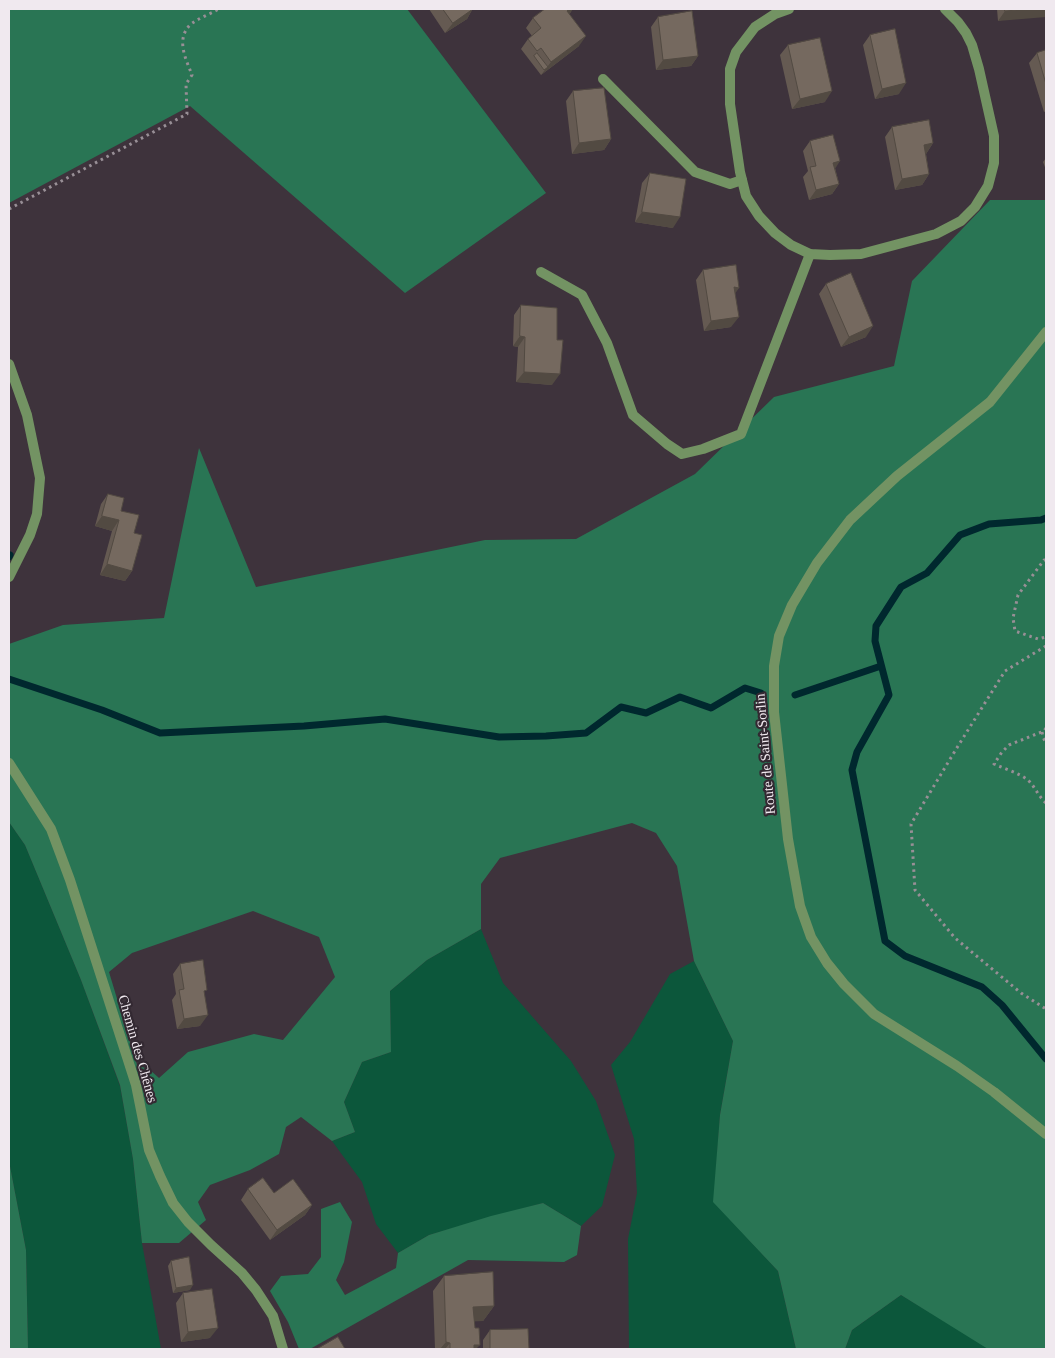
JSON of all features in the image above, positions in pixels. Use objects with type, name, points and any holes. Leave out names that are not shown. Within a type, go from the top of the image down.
[{"type":"street","points":[[789,9],[776,14],[755,27],[736,52],[730,69],[730,104],[746,196],[759,216],[776,233],[791,245],[810,254],[861,254],[936,234],[961,221],[975,207],[988,186],[994,163],[994,136],[979,68],[966,33],[945,9]]},
{"type":"street","points":[[602,79],[695,172],[730,184],[742,180]]},
{"type":"street","points":[[541,272],[582,295],[606,343],[633,415],[667,444],[682,454],[703,449],[741,434],[810,254]]},
{"type":"street","name":"Route de Saint-Sorlin","points":[[1046,332],[990,402],[897,476],[850,520],[817,563],[792,605],[780,636],[774,666],[774,712],[788,839],[800,906],[811,937],[827,963],[844,984],[874,1014],[957,1066],[994,1092],[1046,1134]]},
{"type":"street","points":[[9,364],[27,414],[40,478],[37,514],[30,535],[9,577]]},
{"type":"street","name":"Chemin des Chênes","points":[[9,763],[51,830],[70,880],[136,1085],[149,1150],[160,1176],[173,1203],[188,1222],[242,1272],[256,1290],[273,1316],[282,1349]]},
{"type":"path","points":[[9,209],[187,114],[186,84],[192,75],[183,48],[183,37],[191,24],[219,9]]},
{"type":"path","points":[[1046,560],[1044,560],[1018,595],[1012,618],[1016,631],[1038,639],[1046,637]]},
{"type":"path","points":[[1046,646],[1005,671],[911,824],[915,890],[955,938],[1021,993],[1046,1009]]},
{"type":"path","points":[[1046,728],[1042,732],[1009,745],[994,764],[1026,778],[1034,787],[1039,797],[1046,802]]},
{"type":"path","points":[[1042,732],[1042,737],[1046,742]]},
{"type":"green space","points":[[9,9],[407,9],[546,193],[405,293],[190,106],[9,203]]},
{"type":"green space","points":[[990,200],[1046,200],[1046,1349],[988,1349],[901,1295],[852,1330],[845,1349],[796,1349],[778,1271],[713,1202],[720,1115],[733,1041],[694,961],[677,866],[656,833],[632,823],[500,858],[481,884],[481,929],[427,960],[390,991],[391,1052],[362,1062],[344,1102],[355,1132],[332,1141],[301,1117],[286,1127],[279,1154],[250,1170],[210,1185],[198,1202],[206,1220],[179,1243],[142,1243],[133,1159],[120,1085],[81,980],[25,845],[9,822],[9,644],[63,625],[164,618],[199,448],[256,587],[485,540],[576,539],[695,474],[774,397],[894,366],[912,281]],"holes":[[[253,911],[319,937],[335,977],[283,1040],[254,1034],[188,1052],[159,1078],[150,1070],[137,1065],[109,972],[132,953]]]},
{"type":"green space","points":[[9,822],[25,845],[81,980],[120,1086],[133,1159],[142,1243],[161,1349],[28,1349],[26,1250],[9,1161]]},
{"type":"green space","points":[[481,929],[503,983],[571,1061],[596,1101],[615,1155],[602,1206],[581,1226],[543,1203],[429,1235],[398,1253],[376,1224],[362,1182],[332,1141],[355,1132],[344,1102],[362,1062],[391,1052],[390,991],[427,960]]},
{"type":"green space","points":[[694,961],[733,1041],[720,1115],[714,1202],[778,1271],[796,1349],[629,1349],[628,1239],[637,1193],[634,1139],[611,1065],[630,1042],[670,974]]},
{"type":"green space","points":[[9,1161],[26,1250],[28,1349],[9,1349]]},
{"type":"green space","points":[[340,1202],[352,1222],[344,1262],[336,1280],[345,1295],[396,1268],[398,1253],[429,1235],[491,1216],[543,1203],[581,1226],[577,1255],[564,1262],[468,1260],[310,1349],[299,1349],[288,1322],[270,1291],[281,1276],[308,1274],[321,1257],[321,1209]]},
{"type":"green space","points":[[901,1295],[989,1348],[845,1349],[852,1330]]},
{"type":"building","points":[[443,9],[473,9],[453,23]]},
{"type":"building","points":[[545,9],[569,9],[567,11],[586,36],[551,62],[541,48],[537,51],[528,39],[541,28],[533,18]]},
{"type":"building","points":[[1005,9],[1029,9],[1005,11]]},
{"type":"building","points":[[692,11],[698,56],[663,60],[658,17]]},
{"type":"building","points":[[895,29],[906,83],[882,89],[870,35]]},
{"type":"building","points":[[820,38],[832,91],[800,99],[788,45]]},
{"type":"building","points":[[1046,50],[1046,84],[1037,53]]},
{"type":"building","points":[[537,53],[548,67],[544,70],[534,56]]},
{"type":"building","points":[[604,88],[611,139],[579,143],[573,91]]},
{"type":"building","points":[[929,120],[933,143],[924,145],[929,174],[902,179],[892,127]]},
{"type":"building","points":[[833,135],[840,161],[833,163],[839,184],[816,190],[810,167],[816,166],[810,141]]},
{"type":"building","points":[[650,173],[686,179],[680,217],[642,212]]},
{"type":"building","points":[[736,265],[739,288],[734,287],[739,317],[711,321],[703,270]]},
{"type":"building","points":[[851,273],[873,326],[849,337],[826,284]]},
{"type":"building","points":[[521,305],[557,308],[557,340],[563,340],[560,374],[524,372],[525,337],[520,336]]},
{"type":"building","points":[[108,494],[124,498],[121,511],[139,515],[134,533],[142,535],[132,571],[107,564],[119,520],[102,516]]},
{"type":"building","points":[[203,960],[207,990],[204,991],[208,1015],[184,1019],[179,990],[184,989],[180,964]]},
{"type":"building","points":[[263,1178],[274,1193],[293,1179],[312,1205],[277,1230],[248,1189]]},
{"type":"building","points":[[189,1257],[193,1285],[176,1288],[171,1261]]},
{"type":"building","points":[[493,1272],[494,1306],[473,1307],[475,1328],[479,1328],[480,1345],[474,1345],[474,1349],[450,1349],[450,1343],[446,1342],[444,1276]]},
{"type":"building","points":[[212,1289],[218,1328],[188,1332],[183,1293]]},
{"type":"building","points":[[528,1329],[529,1349],[490,1349],[490,1330]]},
{"type":"building","points":[[338,1337],[345,1349],[317,1349]]},
{"type":"waterway","points":[[1046,518],[989,524],[960,535],[927,573],[901,587],[876,626],[875,641],[889,695],[857,752],[852,770],[885,941],[905,956],[982,987],[1002,1005],[1046,1059]]},
{"type":"waterway","points":[[795,695],[881,666]]},
{"type":"waterway","points":[[9,679],[102,710],[160,733],[304,726],[385,719],[499,737],[546,736],[586,733],[621,707],[646,713],[680,697],[711,708],[745,688],[761,693]]}]
